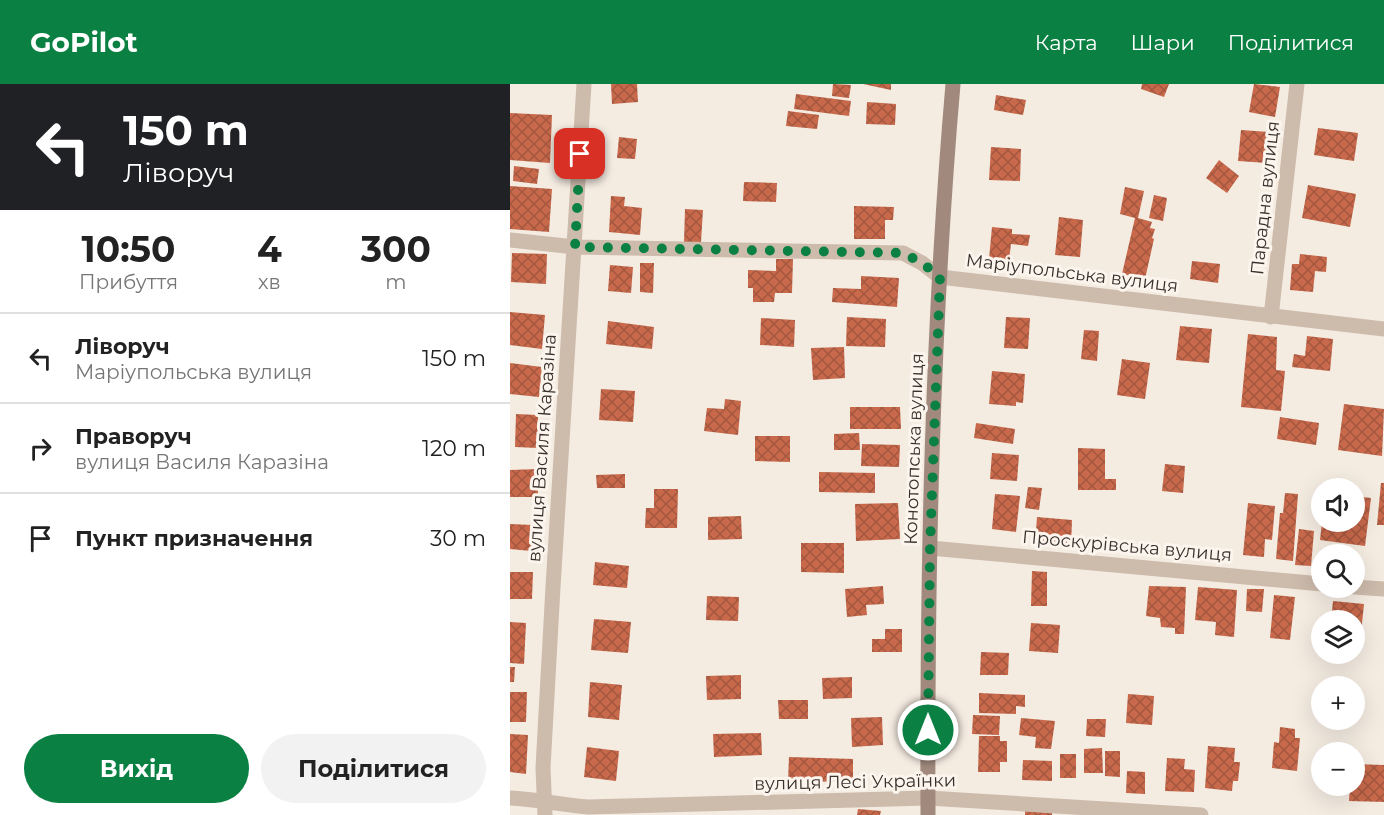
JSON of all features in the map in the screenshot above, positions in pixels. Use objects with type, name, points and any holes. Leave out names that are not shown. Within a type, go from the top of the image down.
[{"type":"street","name":"вулиця Василя Каразіна","points":[[545,808],[543,768],[584,84]]},
{"type":"street","name":"Конотопська вулиця","points":[[928,815],[930,548],[940,277],[953,84]]},
{"type":"street","name":"Парадна вулиця","points":[[1271,317],[1297,84]]},
{"type":"street","name":"Маріупольська вулиця","points":[[510,240],[575,247],[903,253],[922,263],[940,277],[1384,329]]},
{"type":"street","name":"Проскурівська вулиця","points":[[930,548],[1311,583]]},
{"type":"street","points":[[1365,587],[1384,589]]},
{"type":"street","name":"вулиця Лесі Українки","points":[[510,798],[545,808],[928,798],[1201,815]]},
{"type":"building","points":[[611,84],[637,84],[638,102],[612,104]]},
{"type":"building","points":[[833,84],[851,85],[849,98],[832,96]]},
{"type":"building","points":[[863,84],[891,84],[891,90]]},
{"type":"building","points":[[1142,84],[1169,84],[1164,97],[1141,89]]},
{"type":"building","points":[[1254,84],[1280,87],[1275,117],[1249,112]]},
{"type":"building","points":[[796,94],[851,101],[849,116],[794,109]]},
{"type":"building","points":[[996,95],[1026,100],[1023,115],[994,110]]},
{"type":"building","points":[[867,102],[896,104],[895,125],[866,124]]},
{"type":"building","points":[[788,111],[819,115],[817,129],[786,126]]},
{"type":"building","points":[[510,113],[552,115],[550,163],[510,160]]},
{"type":"building","points":[[1318,128],[1358,133],[1354,161],[1314,155]]},
{"type":"building","points":[[1241,130],[1269,132],[1267,163],[1238,161]]},
{"type":"building","points":[[619,137],[637,139],[635,159],[617,158]]},
{"type":"building","points":[[991,147],[1021,149],[1020,181],[989,180]]},
{"type":"building","points":[[1219,160],[1239,176],[1227,193],[1206,178]]},
{"type":"building","points":[[514,166],[539,169],[537,184],[513,181]]},
{"type":"building","points":[[744,182],[777,183],[776,202],[743,201]]},
{"type":"building","points":[[1308,185],[1356,194],[1350,227],[1302,218]]},
{"type":"building","points":[[510,186],[552,189],[549,232],[510,229]]},
{"type":"building","points":[[1125,187],[1144,191],[1138,218],[1152,222],[1150,228],[1155,229],[1145,279],[1122,274],[1135,218],[1120,214]]},
{"type":"building","points":[[1154,195],[1167,198],[1163,221],[1149,218]]},
{"type":"building","points":[[611,196],[625,197],[624,206],[642,208],[640,235],[609,232]]},
{"type":"building","points":[[854,206],[894,207],[893,220],[885,220],[885,239],[854,239]]},
{"type":"building","points":[[685,209],[703,210],[701,242],[684,242]]},
{"type":"building","points":[[1059,217],[1083,220],[1080,257],[1055,255]]},
{"type":"building","points":[[992,227],[1012,229],[1012,234],[1030,235],[1028,246],[1011,244],[1009,261],[989,259]]},
{"type":"building","points":[[512,253],[547,254],[546,284],[511,282]]},
{"type":"building","points":[[1300,254],[1327,257],[1326,272],[1315,271],[1313,292],[1290,290],[1292,264],[1299,264]]},
{"type":"building","points":[[776,259],[793,259],[792,293],[775,293],[774,302],[753,302],[753,288],[748,288],[748,270],[776,271]]},
{"type":"building","points":[[1192,261],[1220,264],[1218,283],[1190,279]]},
{"type":"building","points":[[640,263],[654,263],[653,293],[640,292]]},
{"type":"building","points":[[610,265],[633,267],[631,293],[608,291]]},
{"type":"building","points":[[861,276],[899,278],[897,307],[832,302],[833,288],[861,289]]},
{"type":"building","points":[[510,312],[545,315],[542,349],[510,345]]},
{"type":"building","points":[[847,317],[886,319],[885,347],[846,346]]},
{"type":"building","points":[[1006,317],[1030,318],[1028,349],[1004,348]]},
{"type":"building","points":[[761,318],[795,320],[794,347],[760,345]]},
{"type":"building","points":[[608,321],[654,327],[652,349],[606,344]]},
{"type":"building","points":[[1180,326],[1212,329],[1209,363],[1176,360]]},
{"type":"building","points":[[1084,330],[1099,331],[1097,361],[1081,359]]},
{"type":"building","points":[[1248,334],[1277,337],[1276,370],[1285,371],[1281,411],[1241,407]]},
{"type":"building","points":[[1307,336],[1333,339],[1330,371],[1292,367],[1294,354],[1305,356]]},
{"type":"building","points":[[844,347],[845,378],[813,380],[811,348]]},
{"type":"building","points":[[1122,359],[1150,363],[1145,399],[1117,395]]},
{"type":"building","points":[[510,363],[542,367],[539,397],[510,394]]},
{"type":"building","points":[[992,371],[1025,374],[1023,403],[1016,402],[1016,406],[989,404]]},
{"type":"building","points":[[601,389],[635,391],[633,422],[599,420]]},
{"type":"building","points":[[725,399],[741,401],[738,435],[704,431],[707,408],[724,409]]},
{"type":"building","points":[[1344,404],[1384,409],[1382,456],[1338,450]]},
{"type":"building","points":[[850,407],[900,407],[901,429],[850,429]]},
{"type":"building","points":[[516,414],[538,415],[538,448],[515,447]]},
{"type":"building","points":[[1280,417],[1319,423],[1316,445],[1277,439]]},
{"type":"building","points":[[976,423],[1015,429],[1013,444],[974,438]]},
{"type":"building","points":[[859,433],[860,450],[834,450],[834,434]]},
{"type":"building","points":[[755,436],[790,436],[790,462],[755,461]]},
{"type":"building","points":[[862,444],[900,445],[899,467],[861,466]]},
{"type":"building","points":[[1078,448],[1105,449],[1105,479],[1116,479],[1116,490],[1078,490]]},
{"type":"building","points":[[992,453],[1019,455],[1017,481],[990,479]]},
{"type":"building","points":[[1165,464],[1185,466],[1183,493],[1162,491]]},
{"type":"building","points":[[538,469],[538,497],[510,497],[510,470]]},
{"type":"building","points":[[819,472],[875,473],[875,493],[819,492]]},
{"type":"building","points":[[625,474],[625,488],[597,488],[596,475]]},
{"type":"building","points":[[1381,483],[1384,483],[1384,525],[1377,525]]},
{"type":"building","points":[[1028,487],[1042,488],[1039,510],[1025,508]]},
{"type":"building","points":[[654,489],[678,489],[677,528],[645,528],[646,508],[654,508]]},
{"type":"building","points":[[1285,493],[1298,494],[1293,561],[1276,559],[1280,513],[1283,513]]},
{"type":"building","points":[[995,494],[1020,496],[1016,532],[992,529]]},
{"type":"building","points":[[1365,497],[1371,498],[1365,546],[1365,544],[1320,540],[1321,532],[1365,532]]},
{"type":"building","points":[[898,503],[900,539],[856,541],[855,504]]},
{"type":"building","points":[[1248,503],[1275,506],[1272,540],[1265,539],[1264,557],[1243,555]]},
{"type":"building","points":[[741,516],[742,539],[708,540],[708,517]]},
{"type":"building","points":[[1037,517],[1072,520],[1071,546],[1035,544]]},
{"type":"building","points":[[510,524],[533,525],[531,551],[510,549]]},
{"type":"building","points":[[1299,529],[1314,532],[1313,544],[1311,544],[1311,566],[1295,565]]},
{"type":"building","points":[[801,543],[844,543],[844,573],[801,572]]},
{"type":"building","points":[[595,562],[629,566],[627,588],[593,585]]},
{"type":"building","points":[[1032,571],[1047,572],[1047,606],[1031,606]]},
{"type":"building","points":[[510,572],[533,572],[532,599],[510,599]]},
{"type":"building","points":[[883,586],[884,604],[866,605],[867,615],[847,617],[845,589]]},
{"type":"building","points":[[1149,586],[1186,587],[1184,634],[1175,634],[1175,628],[1161,627],[1160,618],[1146,616]]},
{"type":"building","points":[[1198,587],[1237,590],[1234,637],[1215,635],[1216,622],[1195,620]]},
{"type":"building","points":[[1247,589],[1264,589],[1262,612],[1246,611]]},
{"type":"building","points":[[1274,595],[1295,597],[1290,640],[1270,638]]},
{"type":"building","points":[[707,596],[739,597],[738,621],[706,620]]},
{"type":"building","points":[[1333,601],[1364,604],[1363,610],[1332,610]]},
{"type":"building","points":[[594,619],[631,622],[628,653],[591,650]]},
{"type":"building","points":[[510,622],[526,623],[524,664],[510,663]]},
{"type":"building","points":[[1031,623],[1060,625],[1058,653],[1029,651]]},
{"type":"building","points":[[885,629],[902,629],[902,652],[872,652],[872,639],[885,639]]},
{"type":"building","points":[[981,652],[1009,653],[1008,675],[980,675]]},
{"type":"building","points":[[510,667],[515,667],[514,682],[510,682]]},
{"type":"building","points":[[741,675],[741,699],[707,700],[706,676]]},
{"type":"building","points":[[852,677],[852,698],[823,699],[822,678]]},
{"type":"building","points":[[590,682],[622,685],[619,720],[588,717]]},
{"type":"building","points":[[510,692],[527,692],[526,722],[510,722]]},
{"type":"building","points":[[979,693],[1025,695],[1025,707],[1016,706],[1016,714],[979,713]]},
{"type":"building","points":[[1128,694],[1154,696],[1152,725],[1126,723]]},
{"type":"building","points":[[778,700],[808,700],[808,719],[779,719]]},
{"type":"building","points":[[973,715],[1000,716],[999,735],[972,734]]},
{"type":"building","points":[[882,717],[883,745],[852,747],[851,718]]},
{"type":"building","points":[[1021,718],[1055,721],[1051,749],[1035,748],[1036,737],[1019,735]]},
{"type":"building","points":[[1087,719],[1106,719],[1105,737],[1086,736]]},
{"type":"building","points":[[1280,727],[1295,729],[1295,738],[1300,738],[1297,771],[1272,768],[1274,742],[1279,743]]},
{"type":"building","points":[[761,733],[762,755],[714,757],[713,734]]},
{"type":"building","points":[[510,734],[528,735],[526,774],[510,772]]},
{"type":"building","points":[[979,736],[1000,736],[1000,741],[1007,741],[1007,762],[1000,762],[1000,772],[978,772]]},
{"type":"building","points":[[1208,746],[1235,748],[1234,762],[1240,762],[1238,781],[1233,781],[1232,791],[1205,788]]},
{"type":"building","points":[[587,747],[619,751],[616,781],[584,777]]},
{"type":"building","points":[[1102,748],[1103,773],[1084,773],[1084,749]]},
{"type":"building","points":[[1105,751],[1120,751],[1120,777],[1105,776]]},
{"type":"building","points":[[1060,754],[1076,754],[1076,778],[1060,778]]},
{"type":"building","points":[[789,757],[853,759],[853,782],[788,781]]},
{"type":"building","points":[[1167,758],[1185,759],[1184,769],[1195,770],[1194,792],[1165,791]]},
{"type":"building","points":[[1023,760],[1052,761],[1052,781],[1022,780]]},
{"type":"building","points":[[1365,764],[1384,765],[1384,802],[1349,801],[1349,796],[1365,796]]},
{"type":"building","points":[[1127,771],[1145,772],[1145,794],[1126,793]]},
{"type":"building","points":[[858,809],[881,811],[880,815],[857,815]]},
{"type":"building","points":[[1025,811],[1052,813],[1052,815],[1025,815]]},
{"type":"route","points":[[580,154],[575,247],[903,253],[922,263],[940,277],[930,548],[928,730]]}]
